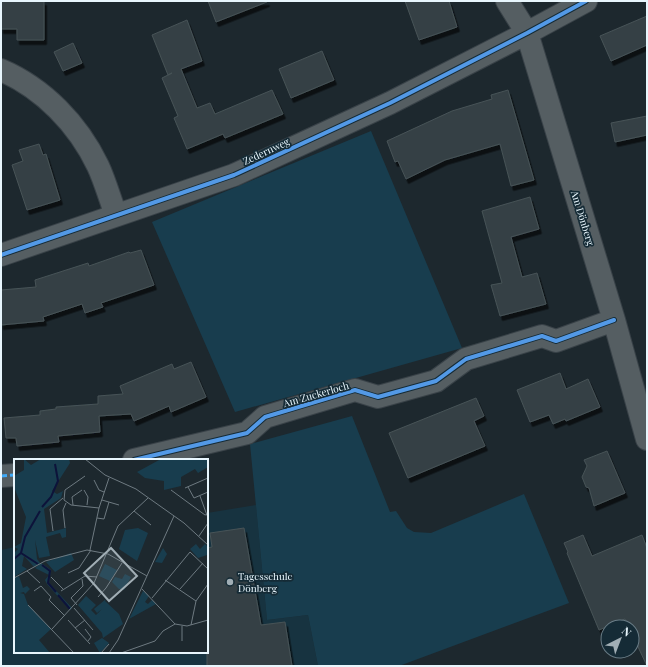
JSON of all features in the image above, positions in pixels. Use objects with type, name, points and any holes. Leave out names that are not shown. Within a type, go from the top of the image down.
[{"type":"street","name":"Am Dönberg","points":[[507,1],[527,33],[614,320],[647,439]]},
{"type":"street","name":"Zedernweg","points":[[1,255],[234,175],[390,103],[586,1]]},
{"type":"street","points":[[1,70],[13,76],[46,98],[73,125],[98,166],[116,215]]},
{"type":"street","name":"Am Zuckerloch","points":[[138,459],[247,433],[265,417],[355,390],[378,397],[436,381],[466,359],[542,336],[556,341],[614,320]]},
{"type":"street","points":[[1,476],[14,475]]},
{"type":"shaded area","points":[[371,131],[462,348],[235,412],[152,222]]},
{"type":"shaded area","points":[[352,416],[390,512],[396,511],[407,528],[414,532],[431,533],[524,494],[569,603],[399,666],[318,666],[308,615],[267,620],[250,444]]},
{"type":"shaded area","name":"Tagesschule Dönberg","points":[[256,505],[267,620],[308,615],[318,666],[1,666],[1,550],[14,547],[14,653],[208,653],[208,513]]},
{"type":"building","points":[[1,1],[44,1],[44,40],[17,40],[17,29],[1,29]]},
{"type":"building","points":[[208,1],[267,1],[267,2],[216,22]]},
{"type":"building","points":[[405,1],[449,1],[457,27],[419,40]]},
{"type":"building","points":[[647,16],[647,45],[611,61],[600,36]]},
{"type":"building","points":[[187,20],[202,61],[181,69],[197,108],[210,103],[215,114],[272,90],[283,114],[225,138],[223,134],[187,149],[174,118],[178,116],[162,78],[168,75],[152,35]]},
{"type":"building","points":[[73,43],[82,63],[63,71],[54,52]]},
{"type":"building","points":[[322,51],[334,80],[291,98],[279,69]]},
{"type":"building","points":[[508,90],[534,180],[511,186],[500,144],[445,160],[406,179],[398,161],[395,162],[387,141],[452,111],[492,99],[491,95]]},
{"type":"building","points":[[647,116],[647,135],[615,142],[611,123]]},
{"type":"building","points":[[39,144],[43,155],[46,154],[60,200],[27,210],[12,165],[23,161],[19,150]]},
{"type":"building","points":[[530,197],[539,229],[511,237],[522,277],[537,273],[546,304],[500,316],[491,285],[502,283],[482,211]]},
{"type":"building","points":[[141,250],[154,285],[101,303],[103,307],[85,313],[82,304],[43,317],[44,321],[1,325],[1,290],[36,287],[35,280],[88,263],[89,266],[129,252]]},
{"type":"building","points":[[191,362],[206,397],[171,412],[169,406],[134,421],[131,414],[99,416],[100,432],[58,436],[59,442],[17,446],[16,438],[6,438],[4,418],[40,415],[40,411],[56,409],[56,407],[98,404],[98,396],[123,394],[120,386],[172,364],[174,369]]},
{"type":"building","points":[[560,373],[566,389],[588,379],[600,407],[566,421],[565,419],[553,424],[549,415],[530,422],[517,390]]},
{"type":"building","points":[[476,398],[484,416],[474,421],[485,446],[408,478],[389,433]]},
{"type":"building","points":[[607,451],[625,493],[594,506],[589,488],[586,487],[582,477],[587,466],[584,460]]},
{"type":"building","name":"Tagesschule Dönberg","points":[[244,528],[261,625],[285,622],[292,666],[207,666],[208,548],[212,547],[210,533]]},
{"type":"building","points":[[583,535],[592,556],[642,535],[647,548],[647,666],[640,651],[640,619],[600,619],[599,630],[564,543]]},
{"type":"marked path","points":[[1,476],[14,475]]},
{"type":"cycle path","points":[[1,255],[234,175],[390,103],[586,1]]},
{"type":"cycle path","points":[[138,459],[247,433],[265,417],[355,390],[378,397],[436,381],[466,359],[542,336],[556,341],[614,320]]},
{"type":"place","name":"Tagesschule Dönberg","points":[[230,582]]}]
